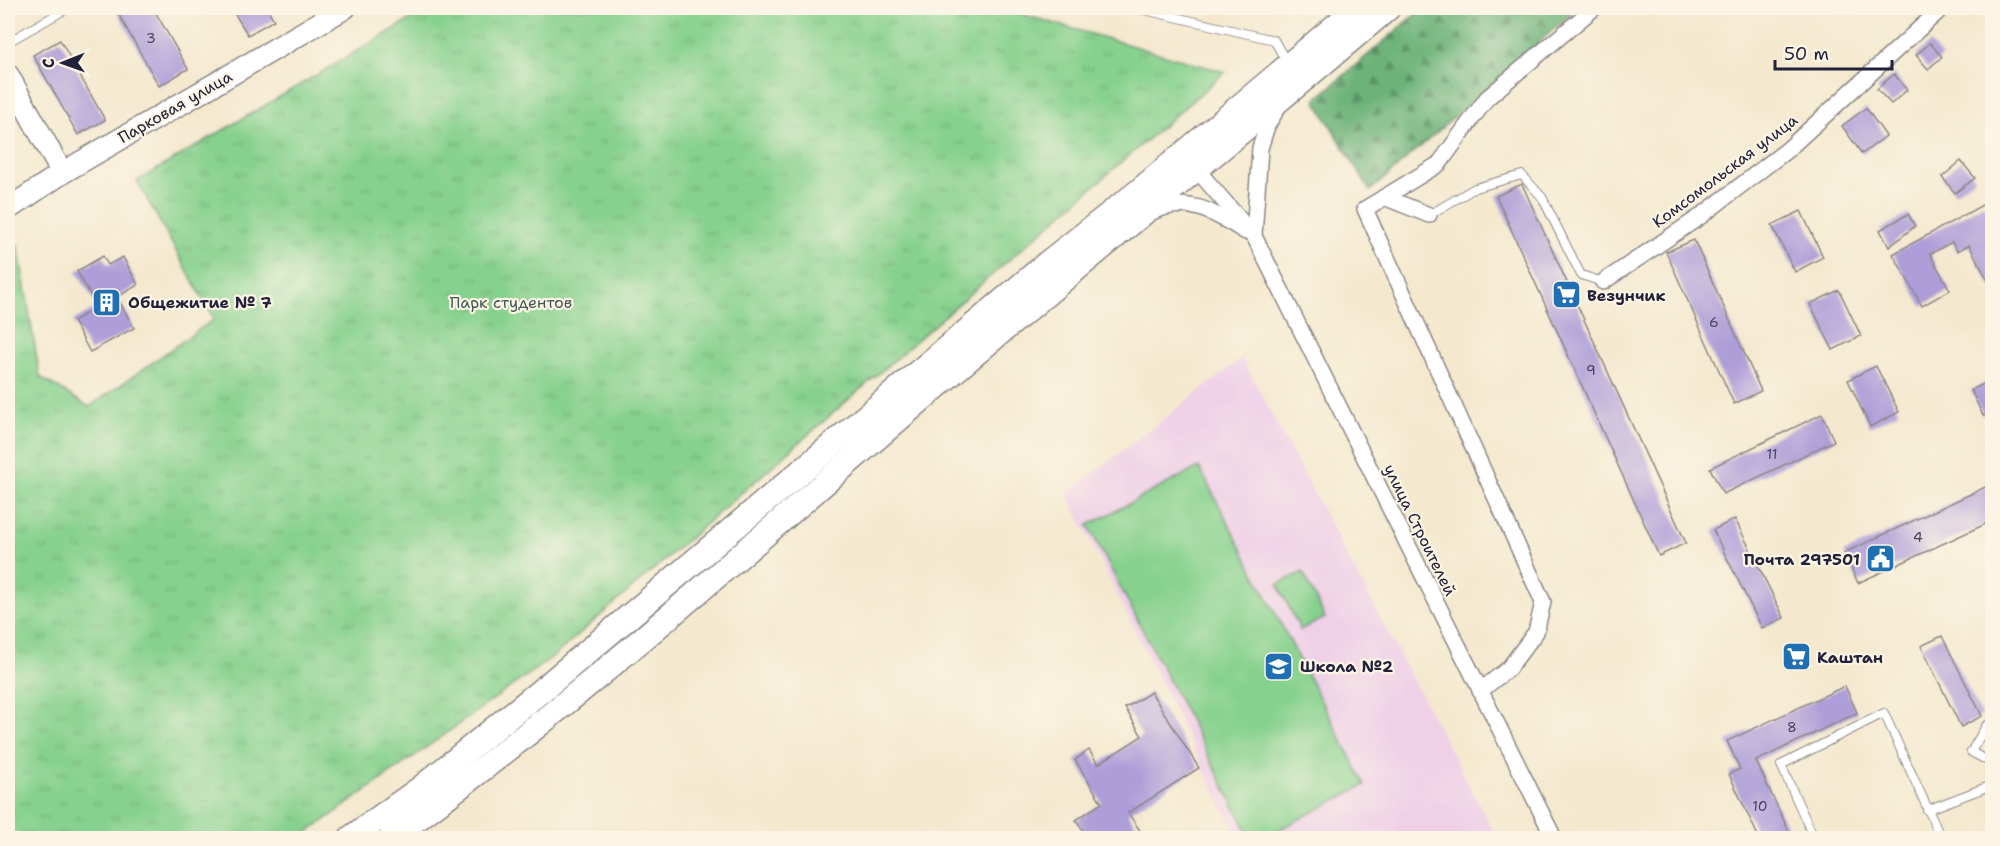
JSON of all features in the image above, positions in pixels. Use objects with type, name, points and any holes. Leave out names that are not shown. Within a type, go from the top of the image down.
[{"type":"main road","points":[[392,838],[561,709],[1135,219],[1190,161],[1289,66],[1357,8]]},
{"type":"main road","points":[[351,838],[421,788],[548,685],[1050,261],[1284,97],[1388,8]]},
{"type":"street","name":"Парковая улица","points":[[8,209],[62,173],[345,8]]},
{"type":"street","points":[[1480,691],[1508,669],[1536,632],[1543,602],[1365,209],[1439,164],[1486,98],[1594,8]]},
{"type":"street","name":"Комсомольская улица","points":[[1603,282],[1701,216],[1787,150],[1942,8]]},
{"type":"street","points":[[8,75],[62,173]]},
{"type":"street","points":[[1135,219],[1165,206],[1191,204],[1254,236],[1260,148],[1267,126],[1284,97]]},
{"type":"street","name":"улица Строителей","points":[[1190,161],[1254,236],[1554,838]]},
{"type":"street","points":[[1384,197],[1429,215]]},
{"type":"lane","points":[[8,42],[68,8]]},
{"type":"lane","points":[[1136,8],[1274,40],[1289,66]]},
{"type":"lane","points":[[1429,215],[1475,188],[1522,175],[1542,196],[1581,275],[1603,282]]},
{"type":"lane","points":[[1814,838],[1781,765],[1884,712],[1941,838]]},
{"type":"lane","points":[[1992,723],[1986,726],[1971,752],[1992,763]]},
{"type":"lane","points":[[1927,810],[1992,785]]},
{"type":"shaded area","name":"Школа №2","points":[[1242,358],[1497,838],[1238,838],[1067,494]]},
{"type":"green space","name":"Парк студентов","points":[[430,8],[1000,8],[1225,72],[554,656],[300,838],[8,838],[8,251],[18,245],[40,377],[89,407],[214,319],[137,181]]},
{"type":"green space","points":[[1423,8],[1578,8],[1370,191],[1315,100]]},
{"type":"green space","points":[[1199,467],[1365,785],[1263,838],[1251,838],[1088,525]]},
{"type":"green space","points":[[1303,572],[1325,618],[1300,630],[1278,584]]},
{"type":"building","points":[[115,8],[153,8],[188,69],[159,86]]},
{"type":"building","points":[[231,8],[267,8],[274,20],[248,35]]},
{"type":"building","points":[[60,40],[105,120],[78,135],[33,55]]},
{"type":"building","points":[[1930,43],[1942,57],[1928,69],[1916,55]]},
{"type":"building","points":[[1894,74],[1907,90],[1891,104],[1877,89]]},
{"type":"building","points":[[1866,108],[1886,136],[1862,154],[1842,126]]},
{"type":"building","points":[[1961,161],[1975,178],[1955,193],[1942,177]]},
{"type":"building","points":[[1522,184],[1686,543],[1659,556],[1496,196]]},
{"type":"building","points":[[1984,204],[1992,221],[1992,288],[1969,245],[1957,251],[1952,242],[1930,254],[1950,290],[1922,306],[1893,254]]},
{"type":"building","points":[[1801,211],[1823,257],[1795,272],[1772,225]]},
{"type":"building","points":[[1908,214],[1915,226],[1889,247],[1880,230]]},
{"type":"building","points":[[1694,240],[1761,391],[1734,404],[1666,252]]},
{"type":"building","name":"Общежитие № 7","points":[[103,256],[108,265],[123,257],[138,285],[117,297],[134,328],[90,352],[73,321],[97,307],[77,271]]},
{"type":"building","points":[[1839,290],[1861,336],[1833,350],[1810,304]]},
{"type":"building","points":[[1876,366],[1899,412],[1870,427],[1848,380]]},
{"type":"building","points":[[1992,380],[1992,412],[1983,416],[1971,390]]},
{"type":"building","points":[[1822,414],[1834,441],[1723,494],[1710,468]]},
{"type":"building","points":[[1992,484],[1992,521],[1858,583],[1844,553]]},
{"type":"building","points":[[1735,519],[1784,618],[1762,628],[1713,530]]},
{"type":"building","points":[[1942,636],[1982,716],[1961,727],[1921,646]]},
{"type":"building","points":[[1845,686],[1857,713],[1756,761],[1792,838],[1759,838],[1729,774],[1740,769],[1727,741]]},
{"type":"building","points":[[1151,692],[1199,768],[1128,813],[1145,838],[1088,838],[1076,820],[1102,803],[1075,760],[1089,750],[1098,764],[1142,736],[1125,708]]},
{"type":"place","name":"Везунчик","points":[[1566,295]]},
{"type":"place","name":"Общежитие № 7","points":[[107,302]]},
{"type":"place","name":"Почта 297501","points":[[1881,559]]},
{"type":"place","name":"Каштан","points":[[1796,657]]},
{"type":"place","name":"Школа №2","points":[[1279,666]]}]
